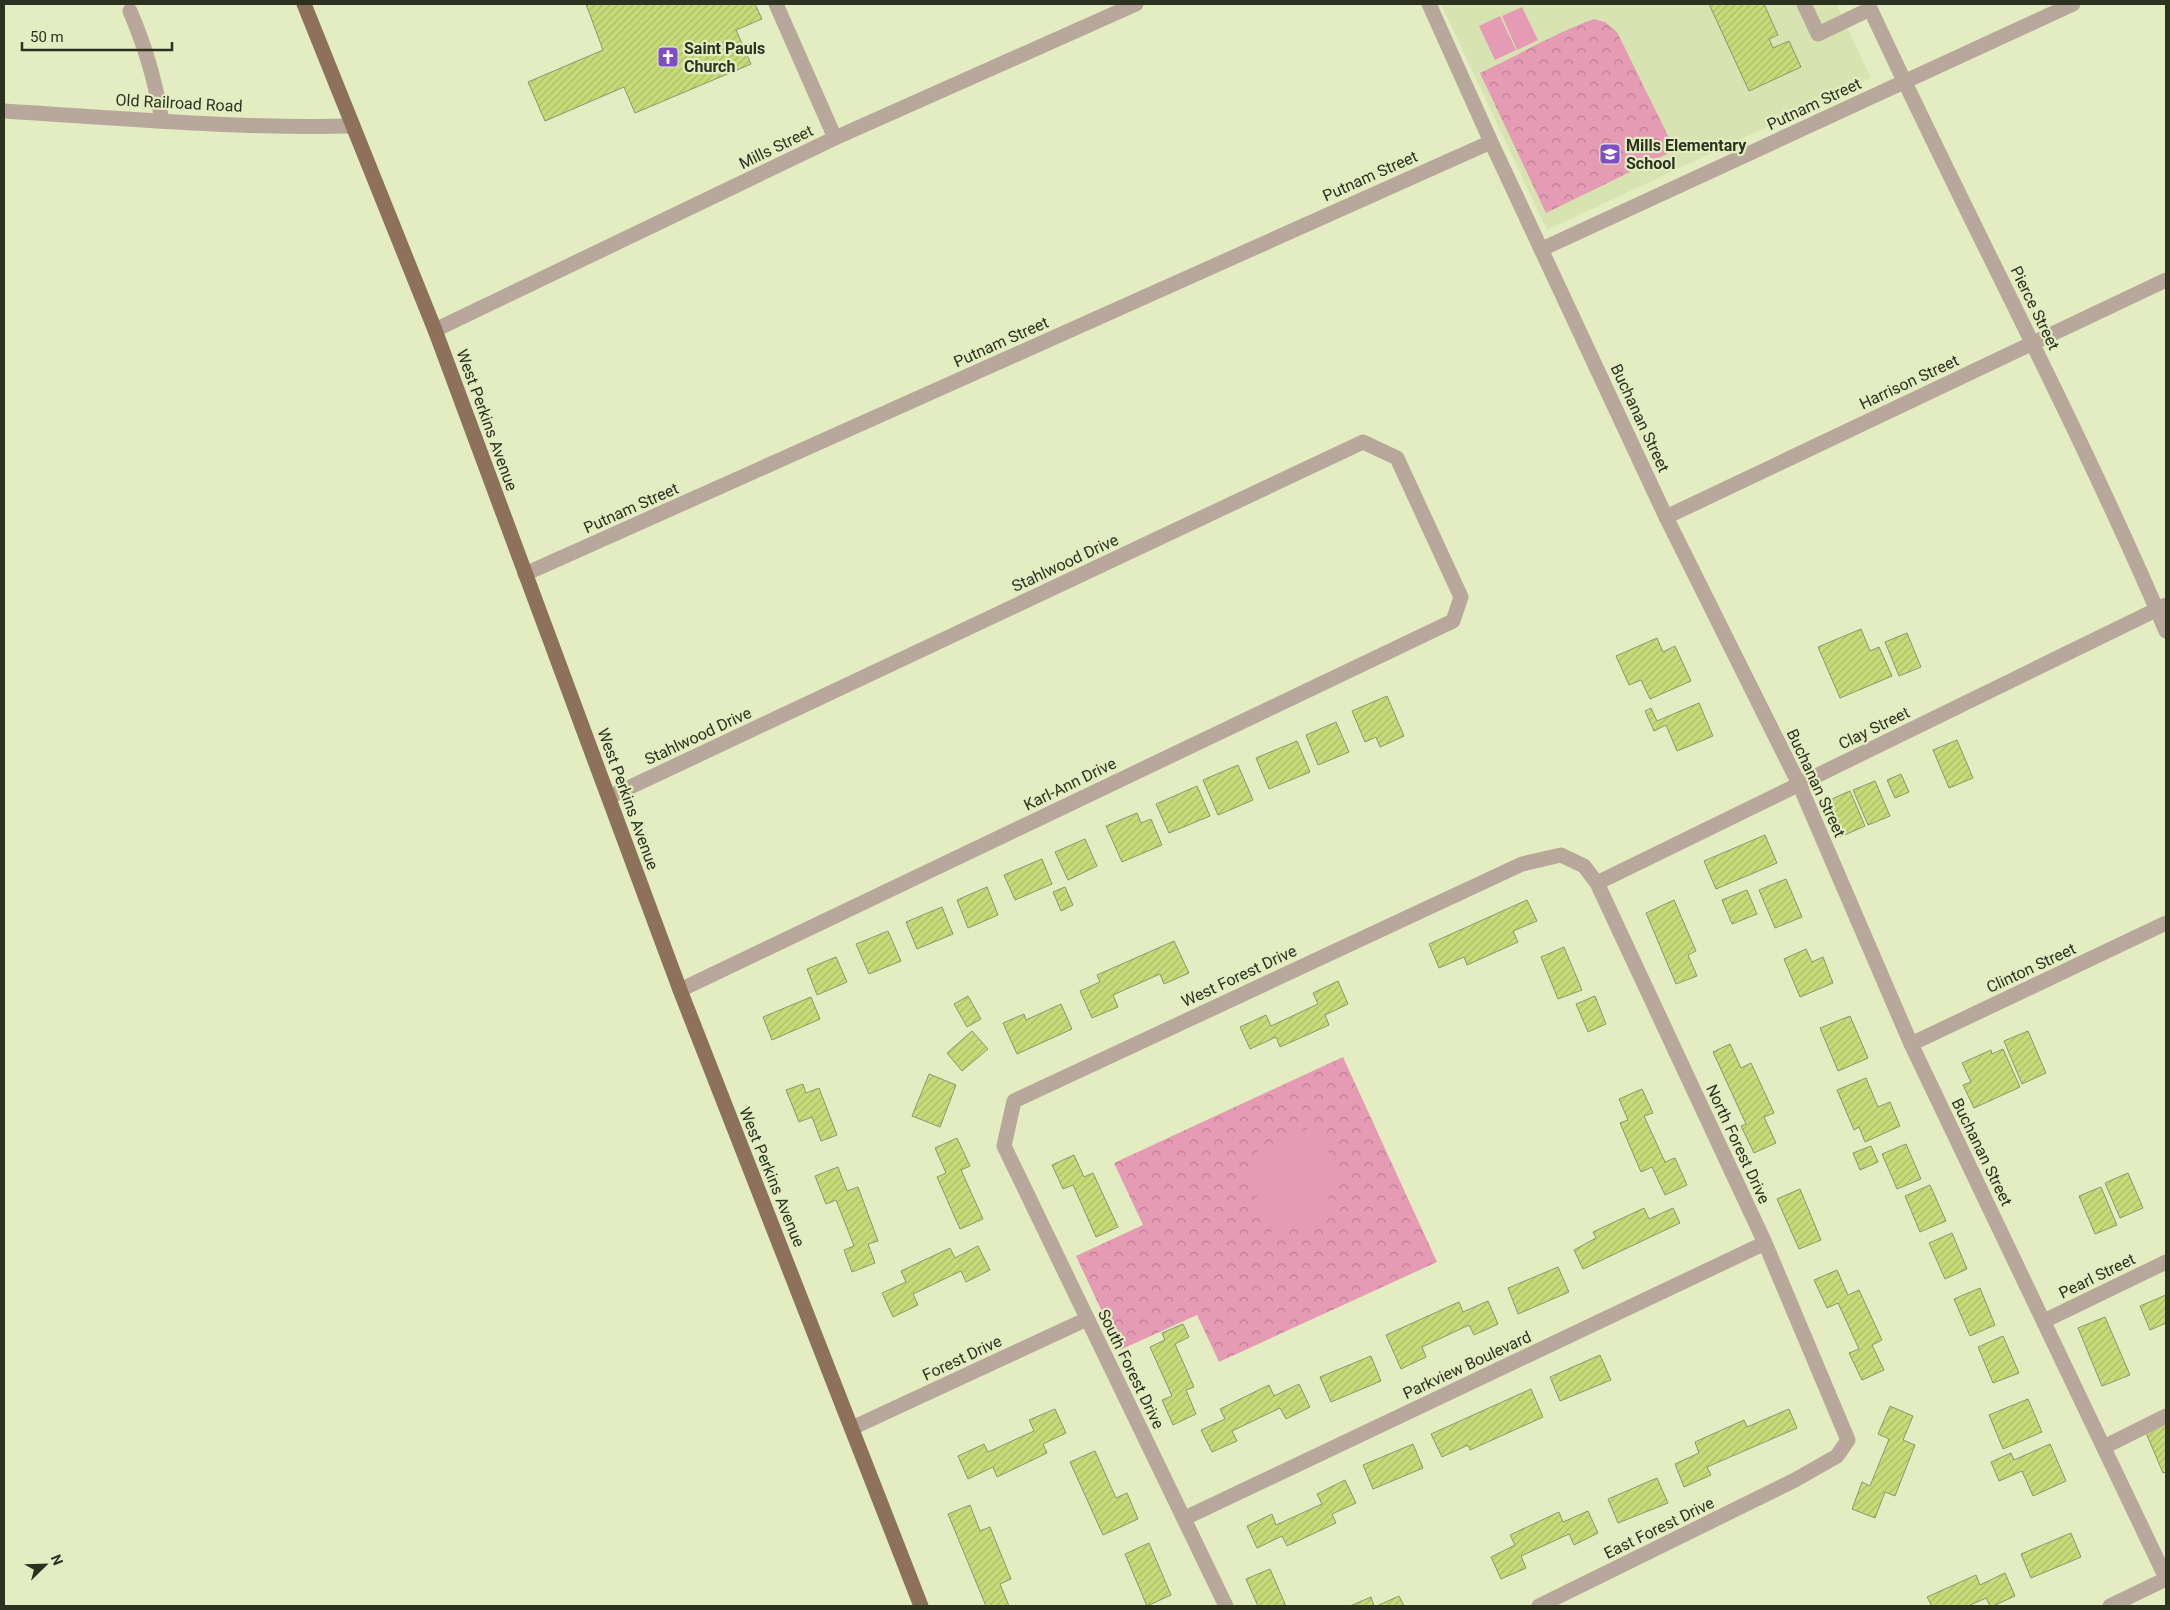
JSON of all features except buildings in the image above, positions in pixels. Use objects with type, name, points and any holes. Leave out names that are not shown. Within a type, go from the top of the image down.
[{"type":"main road","name":"West Perkins Avenue","points":[[304,4],[435,330],[680,990],[921,1606]]},
{"type":"street","points":[[776,4],[836,138]]},
{"type":"street","name":"Mills Street","points":[[435,330],[836,138],[1136,4]]},
{"type":"street","name":"Buchanan Street","points":[[1429,4],[1490,142],[1542,249],[1666,517],[1800,784],[1912,1044],[2166,1579]]},
{"type":"street","points":[[1804,4],[1818,34],[1869,7]]},
{"type":"street","name":"Putnam Street","points":[[1542,249],[2073,4]]},
{"type":"street","name":"Pierce Street","points":[[1869,7],[2162,607],[2166,630]]},
{"type":"street","points":[[130,11],[146,49],[162,121]]},
{"type":"street","name":"Old Railroad Road","points":[[4,111],[162,121],[321,127],[353,126]]},
{"type":"street","name":"Putnam Street","points":[[525,574],[1490,142]]},
{"type":"street","name":"Harrison Street","points":[[1666,517],[2166,280]]},
{"type":"street","name":"Stahlwood Drive","points":[[609,797],[1363,442],[1397,458],[1461,597]]},
{"type":"street","name":"Karl-Ann Drive","points":[[680,990],[1453,621],[1461,597]]},
{"type":"street","name":"Clay Street","points":[[1597,883],[2162,607]]},
{"type":"street","name":"North Forest Drive","points":[[1522,864],[1561,855],[1584,866],[1597,883],[1765,1243],[1848,1440],[1837,1456],[1795,1480]]},
{"type":"street","name":"West Forest Drive","points":[[1004,1146],[1014,1101],[1522,864]]},
{"type":"street","name":"Clinton Street","points":[[1912,1044],[2166,923]]},
{"type":"street","name":"South Forest Drive","points":[[1004,1146],[1226,1606]]},
{"type":"street","name":"Parkview Boulevard","points":[[1184,1518],[1765,1243]]},
{"type":"street","name":"Pearl Street","points":[[2044,1321],[2166,1262]]},
{"type":"street","name":"Forest Drive","points":[[852,1428],[1086,1319]]},
{"type":"street","points":[[2104,1447],[2166,1416]]},
{"type":"street","name":"East Forest Drive","points":[[1538,1606],[1569,1600],[1795,1480]]},
{"type":"street","points":[[2110,1606],[2166,1579]]},
{"type":"shaded area","name":"Mills Elementary School","points":[[1441,4],[1836,4],[1871,78],[1547,230]]},
{"type":"green space","points":[[1522,7],[1538,40],[1517,50],[1502,16]]},
{"type":"green space","points":[[1500,16],[1516,50],[1495,60],[1479,26]]},
{"type":"green space","points":[[1594,19],[1605,22],[1617,32],[1675,150],[1546,213],[1480,73],[1551,37]]},
{"type":"green space","points":[[1343,1057],[1437,1262],[1219,1362],[1197,1315],[1120,1350],[1076,1256],[1143,1225],[1114,1163]]},
{"type":"green space","points":[[1318,1124],[1338,1176],[1319,1218],[1274,1237],[1248,1173],[1258,1151]]},
{"type":"place","name":"Saint Pauls Church","points":[[668,57]]},
{"type":"place","name":"Mills Elementary School","points":[[1610,154]]}]
